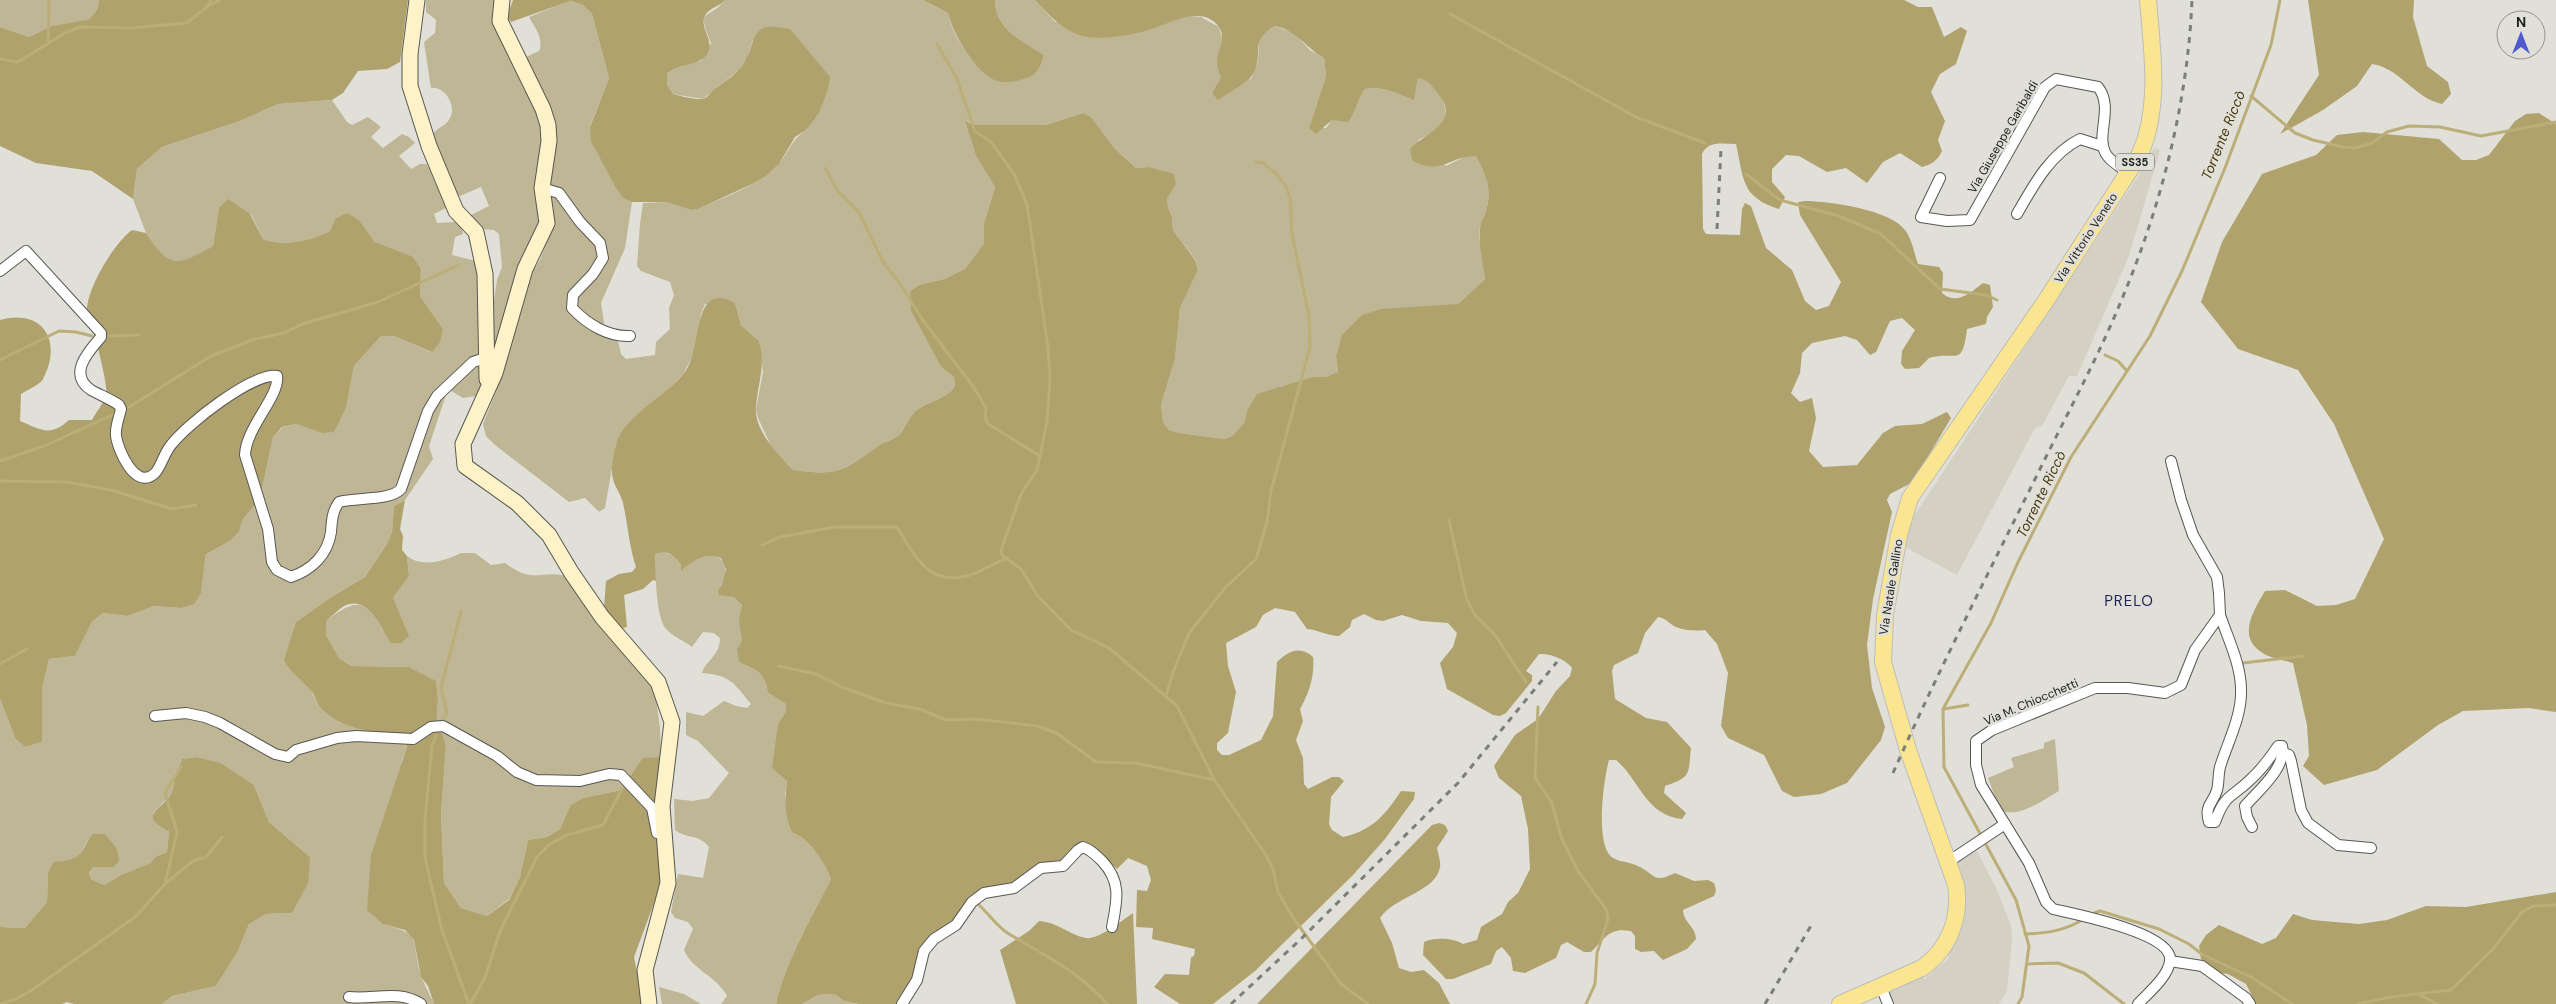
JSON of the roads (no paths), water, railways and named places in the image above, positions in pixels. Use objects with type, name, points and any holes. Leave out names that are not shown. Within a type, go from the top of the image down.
[{"type":"main road","name":"Via Vittorio Veneto","points":[[2045,302],[2140,154],[2152,121],[2152,73],[2148,0]]},
{"type":"main road","name":"Via Natale Gallino","points":[[1840,1004],[1880,984],[1922,968],[1942,951],[1952,928],[1957,909],[1956,885],[1908,750],[1886,678],[1882,646],[1886,606],[1899,535],[1910,498],[2045,302]]},
{"type":"street","points":[[417,0],[410,54],[410,86],[429,146],[456,211],[476,232],[485,274],[487,303],[485,328],[488,357],[486,393]]},
{"type":"street","points":[[502,0],[500,22],[543,109],[548,125],[549,141],[542,188],[547,223],[525,269],[495,373],[464,444],[465,466],[517,503],[549,535],[571,572],[602,617],[658,682],[672,722],[662,806],[668,883],[645,970],[649,1004]]},
{"type":"street","name":"Via Giuseppe Garibaldi","points":[[1940,178],[1921,217],[1946,221],[1970,220],[2045,86],[2056,79],[2098,87],[2102,92],[2105,106],[2102,146]]},
{"type":"street","points":[[2017,214],[2038,179],[2066,146],[2080,139],[2102,146],[2105,154],[2128,173]]},
{"type":"street","points":[[542,188],[559,193],[580,222],[600,243],[602,258],[593,274],[573,295],[572,308],[583,319],[601,329],[618,337],[630,336]]},
{"type":"street","points":[[0,271],[26,251],[101,333],[101,337],[82,359],[81,379],[85,386],[121,409],[116,432],[118,446],[129,466],[136,475],[141,477],[149,478],[155,474],[162,457],[171,444],[189,425],[214,405],[259,379],[270,375],[277,376],[278,381],[273,392],[245,443],[245,455],[268,529],[272,562],[283,575],[292,577],[304,573],[320,557],[328,544],[334,510],[339,502],[350,498],[397,494],[401,489],[428,411],[436,396],[474,362],[488,357]]},
{"type":"street","points":[[2171,461],[2181,500],[2193,534],[2216,577],[2220,614],[2239,669],[2241,694],[2231,735],[2219,769],[2216,792],[2208,805],[2209,822],[2215,822],[2221,806],[2230,794],[2249,781],[2266,764],[2278,746],[2282,746],[2284,753],[2275,771],[2245,806],[2252,827]]},
{"type":"street","name":"Via M. Chiocchetti","points":[[2002,826],[1981,785],[1976,765],[1976,741],[1992,730],[2095,688],[2128,688],[2165,693],[2181,684],[2195,650],[2220,614]]},
{"type":"street","points":[[155,716],[186,713],[205,717],[220,722],[275,754],[288,757],[296,750],[338,738],[356,736],[413,739],[431,727],[443,726],[497,756],[517,772],[536,780],[580,781],[609,774],[621,775],[636,789],[654,812],[660,855],[666,858]]},
{"type":"street","points":[[2284,753],[2289,755],[2292,761],[2301,810],[2308,823],[2338,845],[2371,848]]},
{"type":"street","points":[[1948,862],[2002,826],[2029,863],[2046,902],[2053,909],[2139,933],[2164,947],[2170,961],[2162,977],[2138,1004]]},
{"type":"street","points":[[902,1004],[917,980],[924,951],[934,939],[956,925],[972,902],[984,893],[1014,888],[1041,868],[1063,866],[1083,847],[1091,850],[1113,873],[1117,900],[1112,927]]},
{"type":"street","points":[[2170,961],[2202,966],[2249,1000],[2250,1004]]},
{"type":"street","points":[[1880,984],[1888,1004]]},
{"type":"street","points":[[349,997],[364,999],[396,995],[412,998],[421,1004]]},
{"type":"waterway","points":[[48,43],[49,0]]},
{"type":"waterway","points":[[0,59],[18,62],[65,33],[80,27],[132,28],[187,23],[206,8],[211,0]]},
{"type":"waterway","points":[[207,7],[219,0]]},
{"type":"waterway","name":"Torrente Riccò","points":[[2018,1004],[2022,997],[2029,946],[2016,900],[1944,767],[1943,709],[1991,623],[2018,562],[2071,457],[2150,336],[2182,271],[2225,168],[2271,45],[2280,0]]},
{"type":"waterway","points":[[1450,14],[1636,117],[1705,143]]},
{"type":"waterway","points":[[937,44],[957,79],[975,131],[991,142],[1014,174],[1027,204],[1048,347],[1050,378],[1047,422],[1037,470],[1021,494],[1001,550],[1002,555],[1021,569],[1037,595],[1071,630],[1109,648],[1177,706],[1215,781],[1266,855],[1273,869],[1278,892],[1294,919],[1341,984],[1368,1004]]},
{"type":"waterway","points":[[2251,96],[2295,133],[2313,140],[2343,147],[2355,148],[2372,143],[2387,132],[2409,126],[2440,127],[2481,136],[2556,122]]},
{"type":"waterway","points":[[1166,696],[1173,672],[1189,633],[1226,587],[1256,559],[1267,522],[1271,491],[1310,347],[1309,316],[1292,234],[1290,197],[1285,185],[1276,174],[1263,163],[1256,162]]},
{"type":"waterway","points":[[825,168],[837,190],[858,211],[883,262],[899,282],[922,319],[975,389],[986,408],[985,417],[988,424],[1040,456]]},
{"type":"waterway","points":[[1746,174],[1780,200],[1839,216],[1881,234],[1940,289],[1986,295],[1997,300]]},
{"type":"waterway","points":[[129,407],[211,356],[252,340],[284,333],[302,324],[378,302],[459,265]]},
{"type":"waterway","points":[[0,360],[59,331],[76,332],[92,336]]},
{"type":"waterway","points":[[109,336],[139,335]]},
{"type":"waterway","points":[[2105,355],[2118,361],[2127,371]]},
{"type":"waterway","points":[[0,461],[44,446],[112,415]]},
{"type":"waterway","points":[[0,481],[66,482],[111,490],[172,509],[196,505]]},
{"type":"waterway","points":[[1449,520],[1467,600],[1475,615],[1495,635],[1526,682]]},
{"type":"waterway","points":[[762,545],[780,537],[835,527],[897,527],[919,561],[927,569],[947,578],[976,573],[1008,558]]},
{"type":"waterway","points":[[442,721],[447,713],[441,688],[461,611]]},
{"type":"waterway","points":[[0,664],[27,649]]},
{"type":"waterway","points":[[2243,663],[2304,656]]},
{"type":"waterway","points":[[778,666],[816,674],[844,688],[886,703],[920,709],[946,720],[976,719],[1038,726],[1058,734],[1096,762],[1136,763],[1214,780]]},
{"type":"waterway","points":[[1944,709],[1968,705]]},
{"type":"waterway","points":[[1538,707],[1535,778],[1552,803],[1561,837],[1578,871],[1606,909],[1608,919],[1597,953],[1595,984],[1586,1004]]},
{"type":"waterway","points":[[436,736],[432,746],[425,819],[425,858],[442,930],[469,1004]]},
{"type":"waterway","points":[[165,884],[177,832],[165,793],[181,767]]},
{"type":"waterway","points":[[470,1004],[485,978],[500,931],[537,857],[550,844],[567,835],[603,825],[623,787]]},
{"type":"waterway","points":[[1,1004],[16,999],[32,990],[135,917],[165,884],[193,861],[206,857],[222,837]]},
{"type":"waterway","points":[[978,904],[1006,932],[1072,973],[1096,992],[1107,1004]]},
{"type":"waterway","points":[[2358,1004],[2391,997],[2451,990],[2493,949],[2522,912],[2533,906],[2556,905]]},
{"type":"waterway","points":[[2089,915],[2100,911],[2159,929],[2189,944],[2203,955],[2251,977],[2292,1004]]},
{"type":"waterway","points":[[2025,934],[2056,931],[2084,919]]},
{"type":"waterway","points":[[2027,964],[2058,963],[2084,973],[2124,1004]]},
{"type":"waterway","points":[[2420,995],[2437,1004]]},
{"type":"railway","points":[[1893,773],[1965,619],[2117,312],[2151,220],[2171,148],[2185,74],[2192,0]]},
{"type":"railway","points":[[1717,229],[1721,149]]},
{"type":"railway","points":[[1231,1004],[1301,939],[1458,783],[1557,662]]},
{"type":"railway","points":[[1765,1004],[1812,924]]},
{"type":"district","name":"PRELO","points":[[2129,601]]}]
